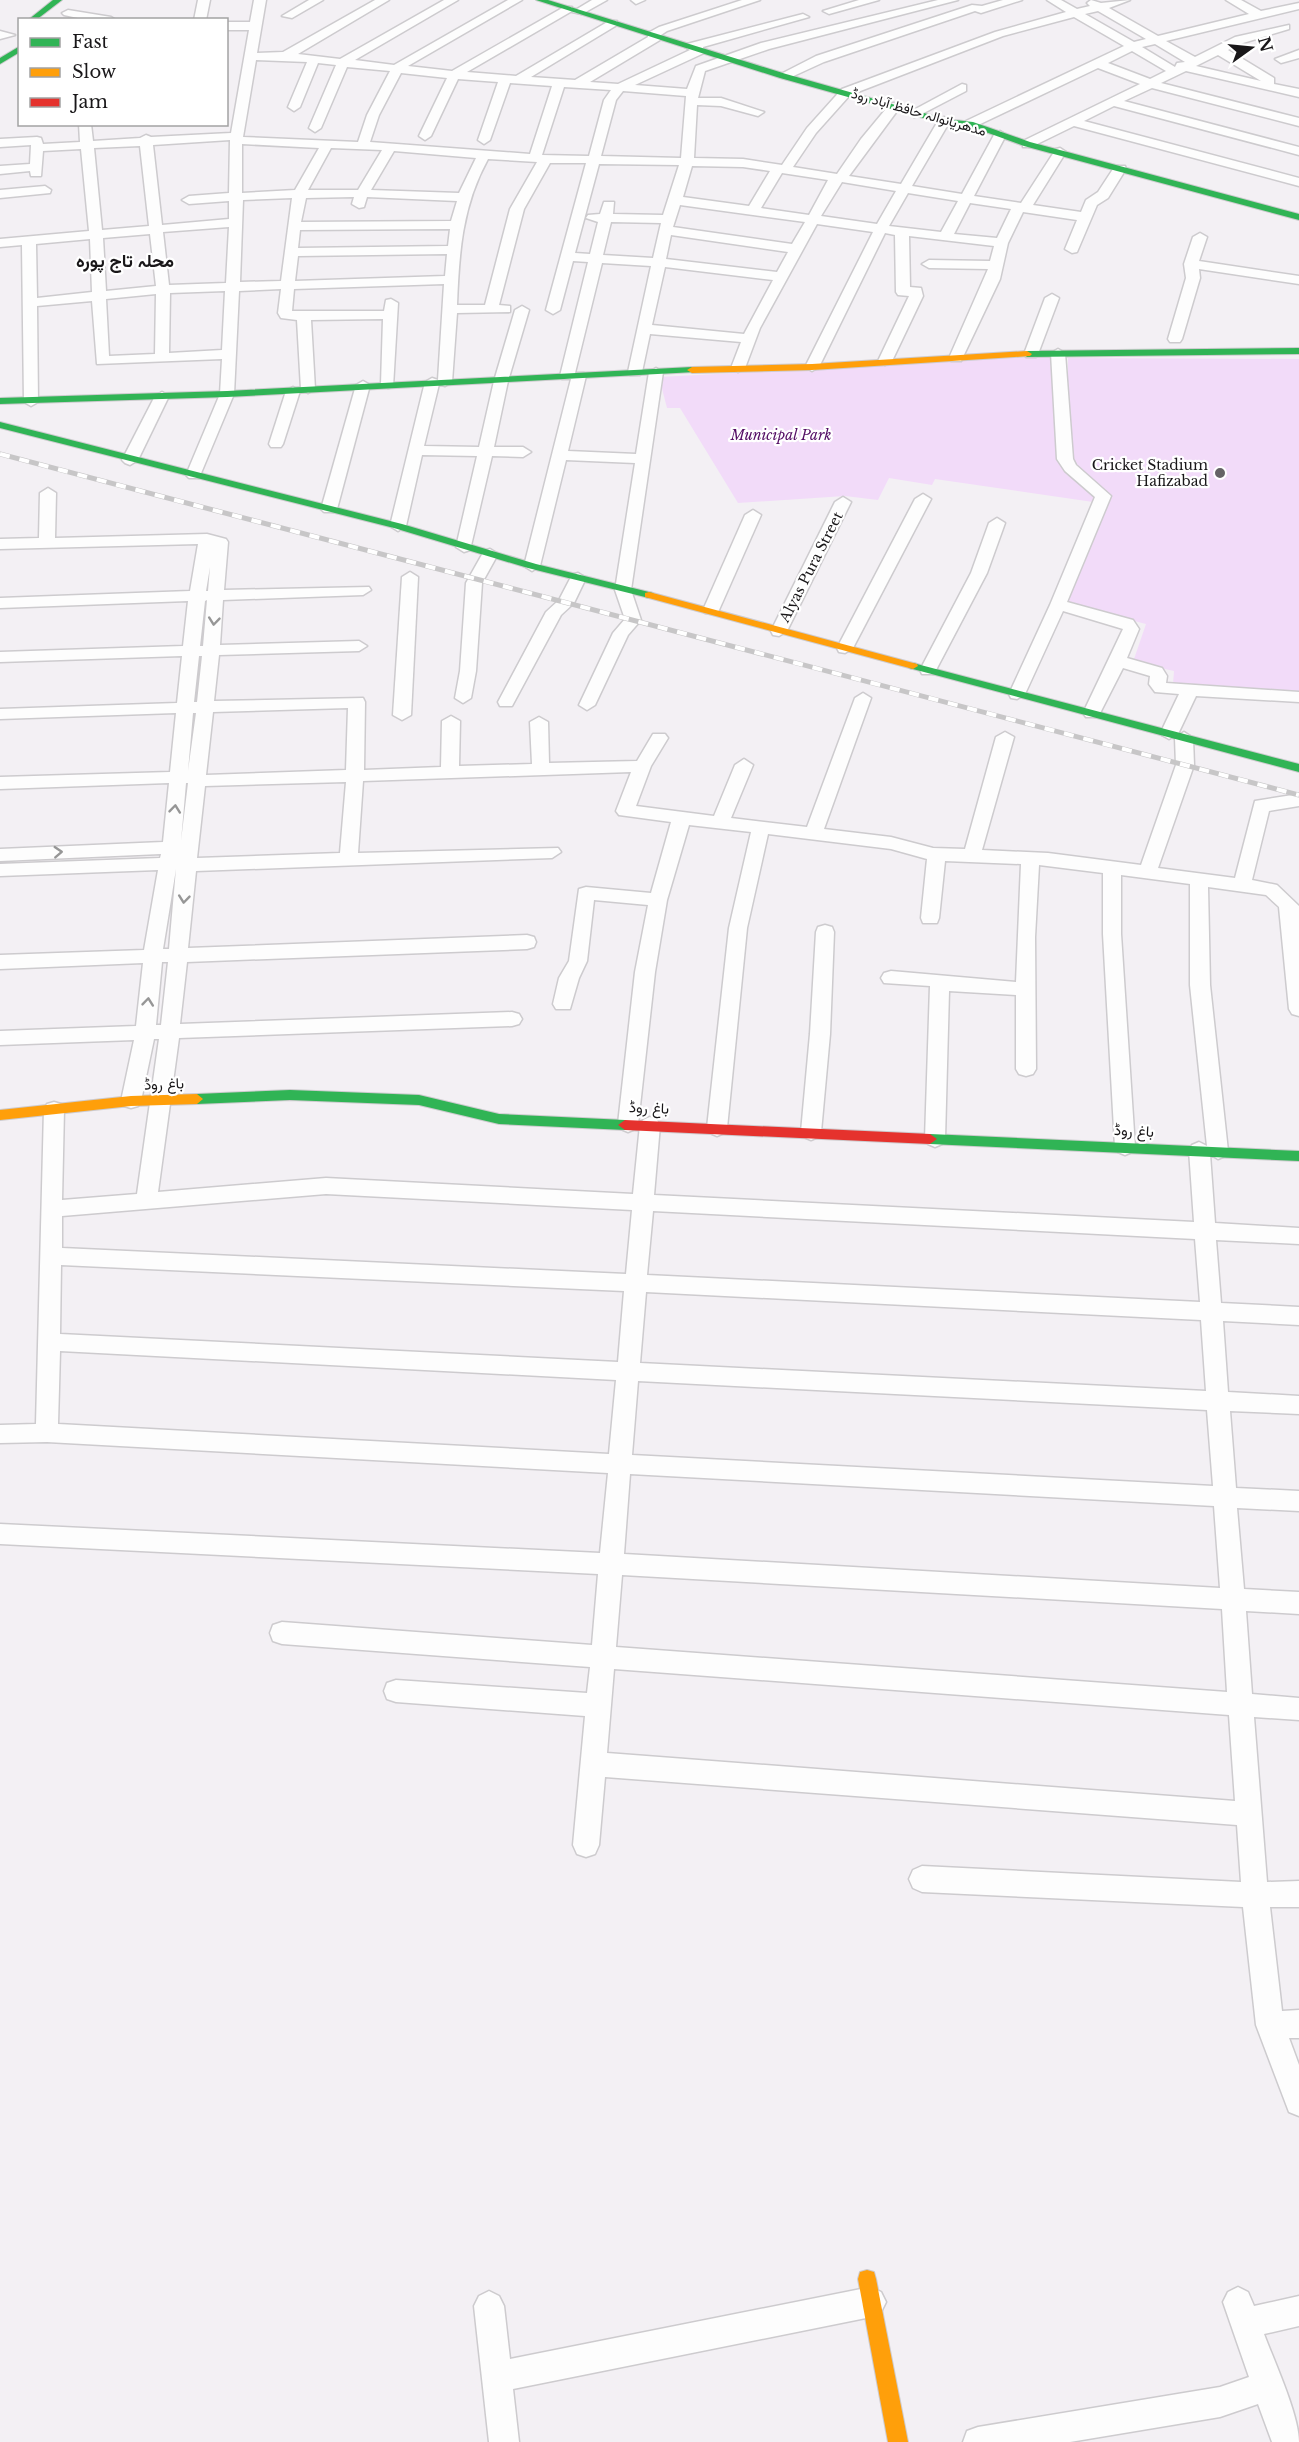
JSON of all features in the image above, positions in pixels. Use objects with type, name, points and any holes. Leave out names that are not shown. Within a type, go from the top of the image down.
[{"type":"main road","points":[[34,18],[58,0]]},
{"type":"main road","points":[[64,16],[85,0]]},
{"type":"main road","name":"مدھریانوالہ حافظ آباد روڈ","points":[[540,0],[894,107],[944,121],[970,124],[1028,144],[1297,213]]},
{"type":"main road","points":[[0,62],[18,49]]},
{"type":"main road","points":[[0,401],[31,402],[227,394],[363,385],[501,381],[635,372],[812,367],[1031,354],[1299,351]]},
{"type":"main road","points":[[0,425],[130,460],[398,526],[532,566],[711,610],[779,631],[1299,768]]},
{"type":"main road","name":"باغ روڈ","points":[[0,1115],[131,1101],[290,1095],[357,1096],[419,1100],[499,1119],[1299,1156]]},
{"type":"main road","points":[[869,2290],[898,2442]]},
{"type":"street","points":[[200,18],[204,0]]},
{"type":"street","points":[[194,475],[227,394],[236,222],[236,138],[260,0]]},
{"type":"street","points":[[288,16],[317,0]]},
{"type":"street","points":[[286,56],[383,0]]},
{"type":"street","points":[[315,128],[343,62],[452,0]]},
{"type":"street","points":[[363,146],[373,115],[398,67],[516,0]]},
{"type":"street","points":[[425,136],[454,75],[573,11],[601,0]]},
{"type":"street","points":[[576,84],[663,29],[754,0]]},
{"type":"street","points":[[829,11],[873,0]]},
{"type":"street","points":[[635,372],[661,262],[667,224],[676,200],[691,135],[692,97],[700,69],[765,46],[952,0]]},
{"type":"street","points":[[783,75],[820,59],[976,7],[981,10],[1016,0]]},
{"type":"street","points":[[1053,0],[1129,48]]},
{"type":"street","points":[[1087,0],[1156,39],[1182,66]]},
{"type":"street","points":[[753,211],[811,131],[846,92],[999,34],[1124,0]]},
{"type":"street","points":[[1232,0],[1260,15]]},
{"type":"street","points":[[858,4],[877,18]]},
{"type":"street","points":[[970,124],[1129,48],[1156,39],[1299,6]]},
{"type":"street","points":[[64,16],[88,18]]},
{"type":"street","points":[[464,547],[501,381],[566,257],[610,100],[619,88],[696,48],[803,17]]},
{"type":"street","points":[[1052,20],[1182,66],[1294,92]]},
{"type":"street","points":[[484,140],[511,79],[613,23]]},
{"type":"street","points":[[228,26],[256,26]]},
{"type":"street","points":[[1028,144],[1152,84],[1182,66],[1239,40],[1285,27]]},
{"type":"street","points":[[1219,50],[1257,75],[1294,92]]},
{"type":"street","points":[[1281,59],[1299,54]]},
{"type":"street","points":[[251,57],[286,56],[454,75],[619,88],[721,102],[758,112]]},
{"type":"street","points":[[294,107],[314,59]]},
{"type":"street","points":[[1099,64],[1152,84],[1299,122]]},
{"type":"street","points":[[491,309],[517,209],[541,158],[559,83]]},
{"type":"street","points":[[914,112],[962,88]]},
{"type":"street","points":[[1113,102],[1299,152]]},
{"type":"street","points":[[738,368],[749,339],[834,181],[841,178],[894,107]]},
{"type":"street","points":[[812,367],[881,228],[907,188],[944,121]]},
{"type":"street","points":[[1073,122],[1299,182]]},
{"type":"street","points":[[85,126],[96,234],[102,361],[228,354]]},
{"type":"street","points":[[945,237],[1000,135]]},
{"type":"street","points":[[38,148],[146,139],[236,138],[541,158],[743,163],[1085,217]]},
{"type":"street","points":[[146,139],[163,289],[162,358]]},
{"type":"street","points":[[0,143],[37,141],[38,148],[36,170],[0,170]]},
{"type":"street","points":[[327,144],[300,193],[291,252],[286,315],[304,316],[391,309],[388,384]]},
{"type":"street","points":[[361,199],[390,147]]},
{"type":"street","points":[[956,358],[993,279],[1001,243],[1021,207],[1060,152]]},
{"type":"street","points":[[398,526],[416,450],[451,343],[452,280],[459,225],[464,197],[484,155]]},
{"type":"street","points":[[1072,249],[1090,202],[1103,195],[1120,169]]},
{"type":"street","points":[[0,194],[45,190]]},
{"type":"street","points":[[189,200],[300,193],[361,199],[464,197]]},
{"type":"street","points":[[676,200],[902,232],[1001,243]]},
{"type":"street","points":[[394,225],[396,207]]},
{"type":"street","points":[[578,218],[608,211],[796,249]]},
{"type":"street","points":[[532,566],[560,455],[582,311],[608,211]]},
{"type":"street","points":[[0,243],[236,222]]},
{"type":"street","points":[[294,226],[459,225]]},
{"type":"street","points":[[885,361],[916,296],[916,291],[903,292],[902,232]]},
{"type":"street","points":[[1175,339],[1193,278],[1191,264],[1200,237]]},
{"type":"street","points":[[29,240],[31,402]]},
{"type":"street","points":[[291,252],[455,250]]},
{"type":"street","points":[[566,257],[661,262],[781,278]]},
{"type":"street","points":[[929,264],[996,265]]},
{"type":"street","points":[[1191,264],[1299,280]]},
{"type":"street","points":[[29,303],[163,289],[232,285],[452,280]]},
{"type":"street","points":[[1031,354],[1052,298]]},
{"type":"street","points":[[451,309],[582,311]]},
{"type":"street","points":[[276,444],[300,390],[304,316]]},
{"type":"street","points":[[646,329],[718,334],[749,339]]},
{"type":"street","points":[[1017,694],[1058,605],[1103,496],[1070,468],[1065,459],[1058,353]]},
{"type":"street","points":[[587,705],[621,633],[633,620],[623,590],[656,372]]},
{"type":"street","points":[[329,509],[363,385]]},
{"type":"street","points":[[130,460],[162,396]]},
{"type":"street","points":[[416,450],[523,452]]},
{"type":"street","points":[[560,455],[643,459]]},
{"type":"street","points":[[47,543],[48,493]]},
{"type":"street","points":[[845,648],[923,499]]},
{"type":"street","name":"Alyas Pura Street","points":[[779,631],[843,502]]},
{"type":"street","points":[[711,610],[753,515]]},
{"type":"street","points":[[928,670],[978,573],[998,523]]},
{"type":"street","points":[[0,544],[213,540]]},
{"type":"street","points":[[131,1101],[145,1031],[178,777],[211,650],[217,595],[213,540]]},
{"type":"street","points":[[146,1201],[162,1101],[196,783],[192,650],[197,595],[213,540]]},
{"type":"street","points":[[463,698],[468,671],[474,583],[490,554]]},
{"type":"street","points":[[402,715],[410,578]]},
{"type":"street","points":[[506,702],[554,612],[566,603],[578,578]]},
{"type":"street","points":[[0,603],[363,591]]},
{"type":"street","points":[[1058,605],[1127,623],[1131,629],[1092,713]]},
{"type":"street","points":[[0,657],[359,646]]},
{"type":"street","points":[[1118,661],[1156,672],[1159,676],[1157,684],[1161,688],[1299,697]]},
{"type":"street","points":[[1147,873],[1185,765],[1176,736],[1190,690]]},
{"type":"street","points":[[814,833],[863,698]]},
{"type":"street","points":[[0,714],[357,702],[349,858]]},
{"type":"street","points":[[450,770],[451,721]]},
{"type":"street","points":[[539,722],[541,769]]},
{"type":"street","points":[[972,855],[1005,737]]},
{"type":"street","points":[[659,738],[642,766],[625,811],[682,816],[891,843],[937,854],[1030,858],[1270,889],[1279,893],[1293,912],[1299,1009]]},
{"type":"street","points":[[720,822],[744,765]]},
{"type":"street","points":[[0,783],[178,777],[196,783],[354,779],[450,770],[642,766]]},
{"type":"street","points":[[1242,885],[1261,805],[1288,804],[1299,800]]},
{"type":"street","points":[[586,1845],[641,1204],[639,1124],[645,972],[658,900],[682,816]]},
{"type":"street","points":[[717,1128],[738,928],[761,827]]},
{"type":"street","points":[[0,855],[349,858],[552,852]]},
{"type":"street","points":[[930,918],[937,854]]},
{"type":"street","points":[[0,870],[169,855]]},
{"type":"street","points":[[1026,1069],[1030,858]]},
{"type":"street","points":[[1112,868],[1113,934],[1125,1147]]},
{"type":"street","points":[[1199,879],[1200,985],[1208,1151],[1206,1232],[1247,1814],[1270,2025],[1299,2102]]},
{"type":"street","points":[[563,1004],[569,978],[578,961],[586,893],[658,900]]},
{"type":"street","points":[[811,1132],[820,1034],[825,932]]},
{"type":"street","points":[[0,962],[527,942]]},
{"type":"street","points":[[891,978],[939,980],[935,1138]]},
{"type":"street","points":[[939,984],[1026,989]]},
{"type":"street","points":[[0,1038],[512,1018]]},
{"type":"street","points":[[48,1433],[54,1109]]},
{"type":"street","points":[[52,1209],[326,1185],[641,1204],[1299,1236]]},
{"type":"street","points":[[51,1256],[179,1260],[1299,1316]]},
{"type":"street","points":[[49,1341],[627,1373],[1299,1405]]},
{"type":"street","points":[[0,1434],[48,1433],[1299,1501]]},
{"type":"street","points":[[0,1534],[610,1564],[1299,1603]]},
{"type":"street","points":[[282,1633],[1299,1709]]},
{"type":"street","points":[[396,1691],[597,1705]]},
{"type":"street","points":[[592,1764],[1247,1814]]},
{"type":"street","points":[[922,1879],[1255,1895],[1299,1894]]},
{"type":"street","points":[[1270,2025],[1299,2024]]},
{"type":"street","points":[[496,2377],[869,2290]]},
{"type":"street","points":[[489,2306],[504,2442]]},
{"type":"street","points":[[1287,2442],[1242,2312],[1299,2311]]},
{"type":"street","points":[[978,2442],[1220,2402],[1269,2385]]},
{"type":"green space","name":"Municipal Park","points":[[1052,356],[1062,468],[1095,497],[1093,502],[935,479],[932,485],[889,478],[878,500],[845,496],[738,503],[680,408],[667,408],[659,377]]},
{"type":"green space","points":[[1068,358],[1299,359],[1299,693],[1173,684],[1174,671],[1133,662],[1146,624],[1067,604],[1111,497],[1083,474],[1068,450]]},
{"type":"railway","points":[[0,454],[1299,795]]},
{"type":"traffic: fast","points":[[34,18],[58,0]]},
{"type":"traffic: fast","points":[[540,0],[783,76],[944,121],[970,124],[1027,144],[1299,217]]},
{"type":"traffic: fast","points":[[0,62],[18,49]]},
{"type":"traffic: fast","points":[[1027,354],[1299,351]]},
{"type":"traffic: fast","points":[[0,401],[227,394],[692,370]]},
{"type":"traffic: fast","points":[[0,425],[398,526],[532,566],[649,595]]},
{"type":"traffic: fast","points":[[913,666],[1299,768]]},
{"type":"traffic: fast","points":[[197,1099],[290,1095],[419,1100],[499,1119],[625,1125]]},
{"type":"traffic: fast","points":[[930,1139],[1299,1156]]},
{"type":"traffic: slow","points":[[692,370],[812,367],[1027,354]]},
{"type":"traffic: slow","points":[[649,595],[913,666]]},
{"type":"traffic: slow","points":[[0,1115],[131,1101],[197,1099]]},
{"type":"traffic: slow","points":[[867,2279],[898,2442]]},
{"type":"traffic: jam","points":[[625,1125],[930,1139]]},
{"type":"place","name":"Cricket Stadium Hafizabad","points":[[1220,473]]},
{"type":"district","name":"محلہ تاج پورہ","points":[[125,261]]}]
